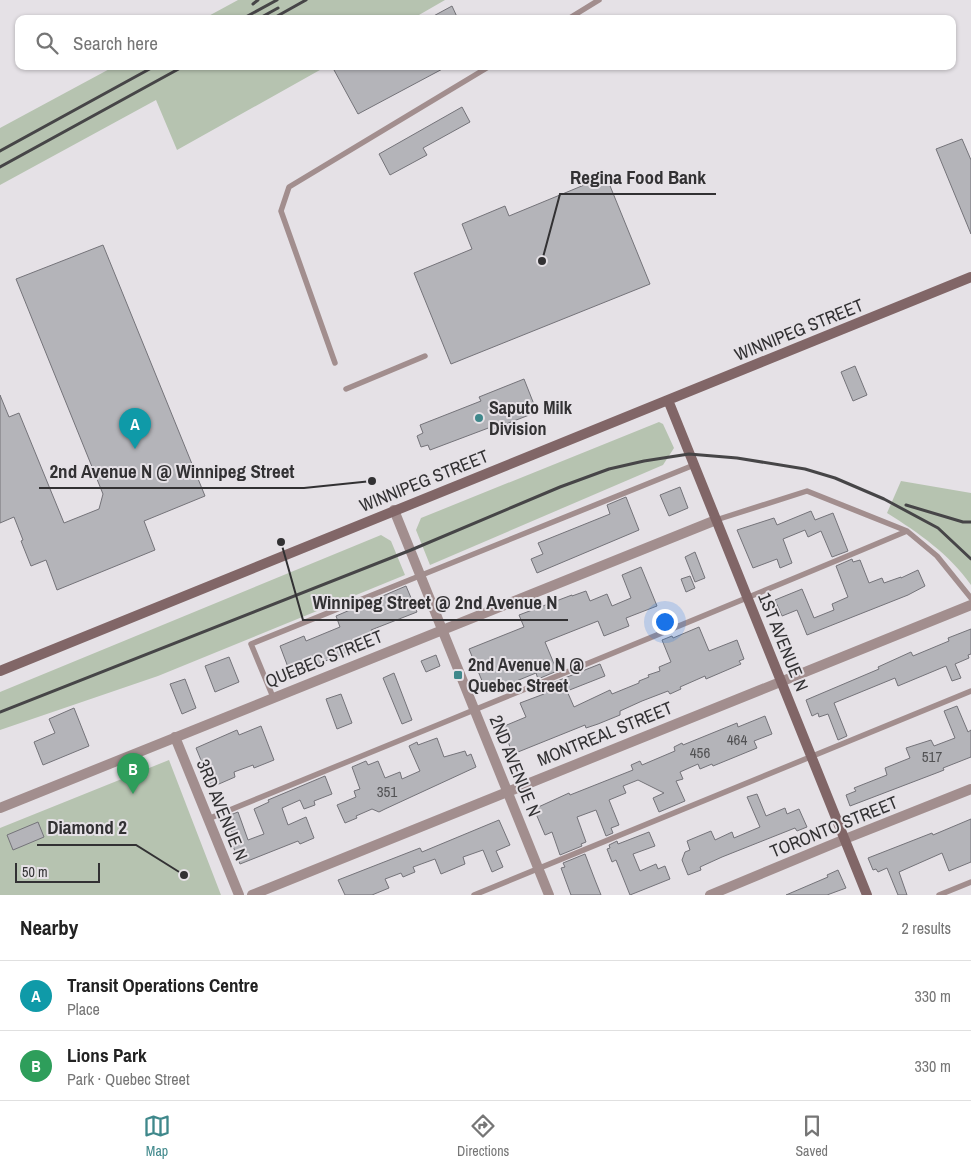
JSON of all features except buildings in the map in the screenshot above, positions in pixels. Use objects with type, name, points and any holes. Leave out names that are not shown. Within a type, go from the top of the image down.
[{"type":"main road","name":"WINNIPEG STREET","points":[[0,670],[971,277]]},
{"type":"main road","name":"1ST AVENUE N","points":[[668,400],[867,895]]},
{"type":"street","name":"2ND AVENUE N","points":[[394,510],[549,895]]},
{"type":"street","name":"QUEBEC STREET","points":[[0,808],[716,520]]},
{"type":"street","name":"MONTREAL STREET","points":[[252,895],[781,680],[971,605]]},
{"type":"street","name":"3RD AVENUE N","points":[[175,737],[239,895]]},
{"type":"street","name":"TORONTO STREET","points":[[710,895],[971,789]]},
{"type":"lane","points":[[575,15],[599,0]]},
{"type":"lane","points":[[335,363],[280,211],[289,187],[483,70]]},
{"type":"lane","points":[[346,389],[426,356]]},
{"type":"lane","points":[[273,698],[251,644],[694,465]]},
{"type":"lane","points":[[716,520],[807,491],[908,532],[937,556],[971,598]]},
{"type":"lane","points":[[208,819],[908,532]]},
{"type":"lane","points":[[474,895],[971,690]]},
{"type":"lane","points":[[938,895],[971,882]]},
{"type":"green space","points":[[238,0],[445,0],[419,15],[210,15]]},
{"type":"green space","points":[[108,70],[320,70],[177,150],[156,100],[0,185],[0,128]]},
{"type":"green space","points":[[659,422],[663,424],[674,448],[663,465],[430,565],[416,530],[421,518]]},
{"type":"green space","points":[[901,481],[971,493],[971,585],[953,563],[933,545],[887,513]]},
{"type":"green space","points":[[381,535],[391,541],[405,575],[158,676],[0,730],[0,692]]},
{"type":"green space","points":[[169,760],[221,895],[0,895],[0,828]]},
{"type":"railway","points":[[253,4],[258,0]]},
{"type":"railway","points":[[249,15],[277,0]]},
{"type":"railway","points":[[279,15],[306,0]]},
{"type":"railway","points":[[265,15],[278,8]]},
{"type":"railway","points":[[0,151],[148,70]]},
{"type":"railway","points":[[0,167],[177,70]]},
{"type":"railway","points":[[0,712],[411,550],[560,487],[609,469],[644,461],[689,454],[737,458],[805,469],[835,478],[884,499],[938,528],[971,559]]},
{"type":"railway","points":[[906,505],[963,522],[971,522]]},
{"type":"place","name":"Regina Food Bank","points":[[542,261]]},
{"type":"place","name":"Saputo Milk Division","points":[[479,418]]},
{"type":"place","name":"Transit Operations Centre","points":[[135,449]]},
{"type":"place","name":"2nd Avenue N @ Winnipeg Street","points":[[372,481]]},
{"type":"place","name":"Winnipeg Street @ 2nd Avenue N","points":[[281,542]]},
{"type":"place","name":"2nd Avenue N @ Quebec Street","points":[[458,675]]},
{"type":"place","name":"Lions Park","points":[[133,794]]},
{"type":"place","name":"Diamond 2","points":[[184,875]]}]
